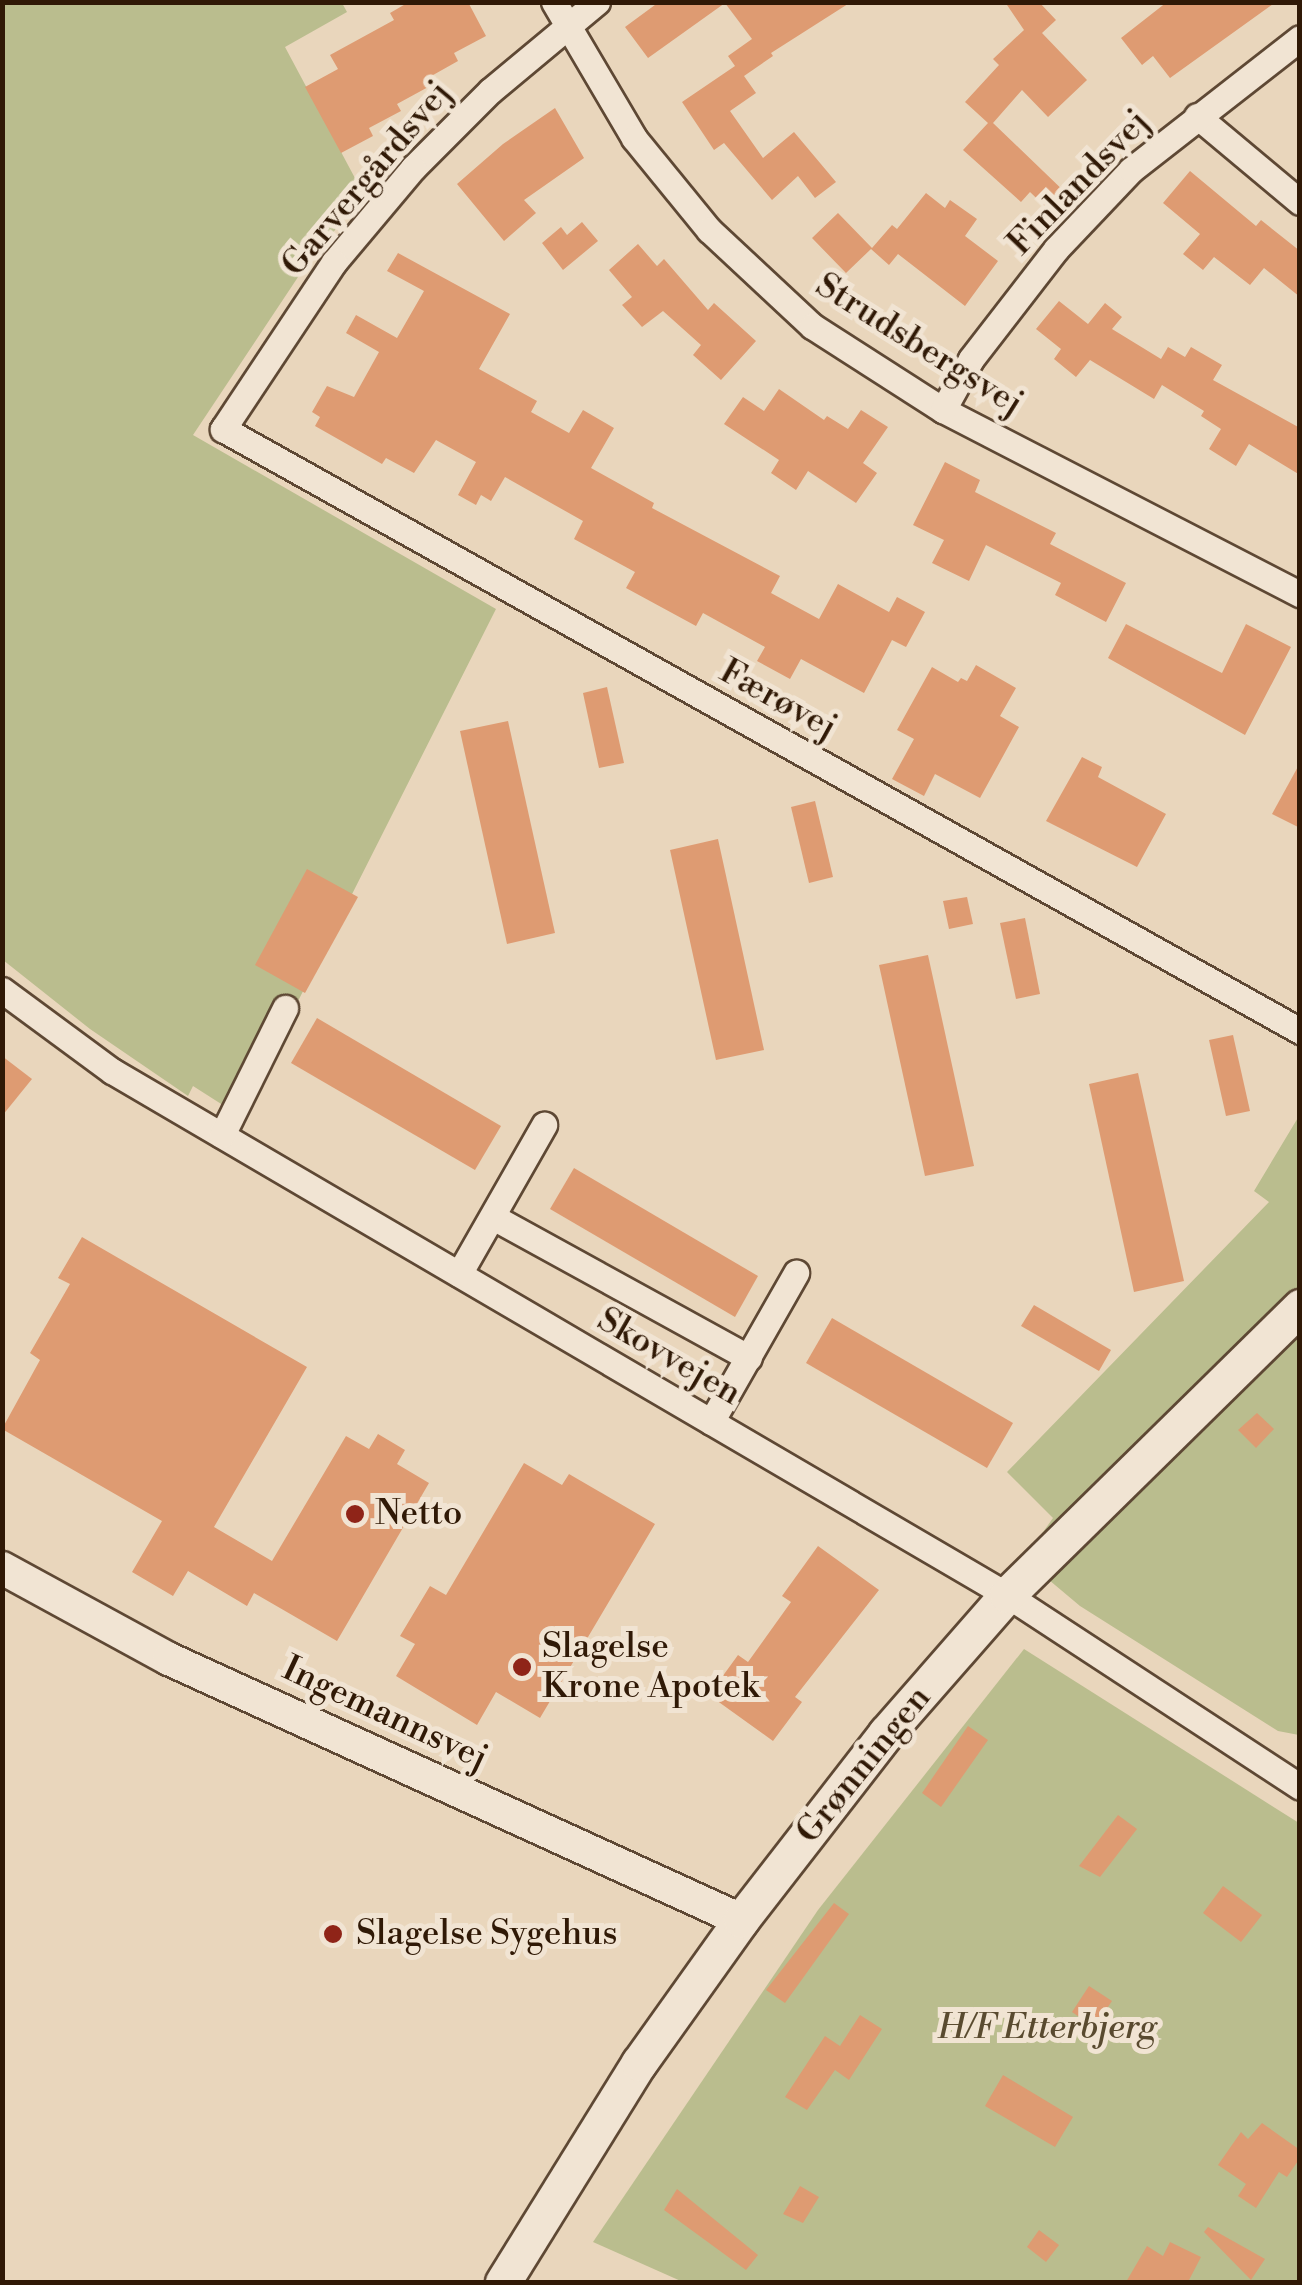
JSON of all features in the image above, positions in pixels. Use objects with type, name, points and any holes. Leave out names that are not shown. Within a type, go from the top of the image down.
[{"type":"main road","name":"Grønningen","points":[[503,2282],[639,2063],[741,1920],[886,1733],[1007,1596],[1300,1306]]},
{"type":"street","name":"Garvergårdsvej","points":[[222,429],[334,262],[413,168],[560,13],[597,2]]},
{"type":"street","name":"Strudsbergsvej","points":[[560,13],[634,138],[709,230],[812,326],[942,410],[1300,594]]},
{"type":"street","name":"Finlandsvej","points":[[942,410],[971,358],[1056,249],[1132,170],[1300,38]]},
{"type":"street","points":[[1196,116],[1300,202]]},
{"type":"street","name":"Færøvej","points":[[222,429],[1300,1031]]},
{"type":"street","name":"Skovvejen","points":[[2,990],[112,1071],[1007,1596],[1300,1787]]},
{"type":"street","points":[[222,1135],[285,1008]]},
{"type":"street","points":[[459,1274],[544,1125]]},
{"type":"street","points":[[493,1217],[749,1358]]},
{"type":"street","points":[[712,1422],[796,1273]]},
{"type":"street","name":"Ingemannsvej","points":[[2,1568],[170,1659],[741,1920]]},
{"type":"green space","points":[[2,3],[342,3],[347,12],[285,47],[364,195],[306,265],[193,435],[496,609],[240,1116],[193,1086],[188,1096],[90,1029],[3,960]]},
{"type":"green space","points":[[1299,1116],[1299,1735],[1278,1731],[1080,1606],[1024,1559],[1053,1518],[1007,1472],[1269,1202],[1254,1191]]},
{"type":"green space","name":"H/F Etterbjerg","points":[[1024,1649],[1299,1823],[1299,2282],[683,2282],[593,2242],[818,1910]]},
{"type":"building","points":[[409,2],[468,2],[486,36],[454,53],[458,61],[426,79],[430,86],[397,104],[401,111],[369,128],[373,136],[341,153],[305,87],[338,69],[330,55],[394,20],[390,13]]},
{"type":"building","points":[[659,2],[851,2],[771,53],[773,56],[744,76],[756,93],[730,111],[763,158],[794,132],[836,182],[815,198],[798,176],[772,200],[724,143],[714,150],[682,102],[735,66],[728,56],[752,39],[725,3],[648,58],[625,27]]},
{"type":"building","points":[[1005,2],[1039,2],[1056,20],[1042,33],[1087,80],[1048,117],[1022,90],[993,123],[1070,197],[1054,215],[1030,192],[1021,202],[963,150],[988,123],[965,102],[999,65],[993,59],[1024,30]]},
{"type":"building","points":[[1167,2],[1276,2],[1170,78],[1153,56],[1142,65],[1121,38]]},
{"type":"building","points":[[555,108],[584,158],[524,200],[536,213],[504,241],[457,184],[503,144]]},
{"type":"building","points":[[1190,171],[1256,226],[1261,220],[1300,251],[1300,297],[1264,268],[1250,285],[1214,257],[1203,270],[1183,254],[1200,234],[1163,203]]},
{"type":"building","points":[[926,193],[945,208],[950,200],[977,219],[965,236],[998,261],[965,306],[898,254],[889,265],[871,249],[846,273],[812,238],[838,213],[872,248],[892,225],[897,229]]},
{"type":"building","points":[[582,222],[598,241],[563,270],[542,243],[561,227],[567,235]]},
{"type":"building","points":[[638,244],[657,266],[664,259],[708,310],[714,303],[756,341],[721,380],[693,355],[701,345],[663,311],[642,327],[622,305],[632,297],[609,270]]},
{"type":"building","points":[[398,253],[510,314],[479,369],[537,401],[531,412],[569,433],[583,410],[614,428],[591,468],[654,503],[652,508],[780,576],[771,593],[819,619],[838,584],[889,612],[897,597],[925,612],[906,647],[892,640],[864,693],[801,659],[790,679],[757,661],[765,647],[703,613],[696,626],[626,588],[635,572],[574,539],[583,521],[505,477],[491,501],[481,495],[476,505],[458,495],[476,462],[436,440],[414,473],[386,458],[382,464],[315,426],[320,417],[312,412],[327,386],[354,397],[379,352],[346,333],[356,315],[397,338],[424,291],[387,271]]},
{"type":"building","points":[[1059,301],[1088,324],[1105,303],[1122,317],[1112,329],[1161,359],[1168,347],[1185,357],[1191,347],[1222,365],[1213,380],[1300,428],[1300,475],[1249,444],[1236,466],[1209,449],[1221,429],[1201,416],[1204,411],[1162,385],[1154,399],[1090,360],[1076,377],[1054,359],[1061,349],[1036,329]]},
{"type":"building","points":[[779,389],[824,420],[827,416],[848,429],[861,410],[888,427],[863,463],[877,473],[856,503],[808,471],[796,490],[771,473],[779,460],[724,424],[743,397],[764,411]]},
{"type":"building","points":[[945,462],[980,480],[975,492],[1056,533],[1050,544],[1126,583],[1106,622],[1055,595],[1061,583],[986,545],[969,581],[932,563],[944,540],[913,525]]},
{"type":"building","points":[[1126,624],[1222,673],[1246,624],[1291,647],[1245,735],[1108,658]]},
{"type":"building","points":[[976,665],[1016,688],[1000,716],[1019,727],[980,798],[935,774],[924,796],[892,779],[914,739],[897,730],[932,667],[958,682],[961,678],[967,681]]},
{"type":"building","points":[[607,687],[624,763],[599,768],[583,693]]},
{"type":"building","points":[[508,721],[555,933],[507,944],[460,731]]},
{"type":"building","points":[[1082,757],[1102,767],[1098,777],[1166,814],[1137,867],[1046,821]]},
{"type":"building","points":[[1300,763],[1300,828],[1272,814]]},
{"type":"building","points":[[815,801],[833,877],[809,883],[791,807]]},
{"type":"building","points":[[718,839],[764,1050],[716,1060],[670,850]]},
{"type":"building","points":[[307,869],[358,897],[305,993],[255,965]]},
{"type":"building","points":[[967,897],[973,924],[949,929],[943,901]]},
{"type":"building","points":[[1025,918],[1040,994],[1016,999],[1000,923]]},
{"type":"building","points":[[928,955],[974,1166],[925,1176],[879,965]]},
{"type":"building","points":[[317,1018],[501,1126],[475,1170],[291,1063]]},
{"type":"building","points":[[1233,1035],[1250,1111],[1226,1116],[1209,1040]]},
{"type":"building","points":[[2,1056],[32,1079],[2,1116]]},
{"type":"building","points":[[1138,1073],[1184,1281],[1134,1292],[1089,1084]]},
{"type":"building","points":[[574,1168],[758,1276],[735,1317],[550,1209]]},
{"type":"building","points":[[82,1237],[307,1367],[214,1527],[272,1561],[346,1436],[369,1449],[378,1434],[405,1450],[397,1464],[429,1483],[337,1641],[254,1593],[247,1606],[188,1571],[173,1596],[132,1572],[162,1521],[2,1429],[40,1360],[30,1353],[70,1284],[58,1278]]},
{"type":"building","points":[[1034,1305],[1111,1350],[1099,1371],[1021,1326]]},
{"type":"building","points":[[832,1318],[1013,1423],[987,1468],[806,1363]]},
{"type":"building","points":[[1257,1413],[1274,1429],[1256,1448],[1238,1430]]},
{"type":"building","points":[[524,1463],[562,1485],[569,1474],[655,1524],[540,1718],[496,1692],[477,1725],[396,1676],[415,1644],[400,1636],[430,1586],[446,1595]]},
{"type":"building","points":[[818,1546],[879,1590],[795,1697],[802,1702],[773,1741],[709,1695],[738,1655],[748,1662],[791,1602],[782,1596]]},
{"type":"building","points":[[968,1726],[988,1740],[941,1807],[922,1793]]},
{"type":"building","points":[[1118,1815],[1137,1829],[1100,1877],[1079,1866]]},
{"type":"building","points":[[1223,1886],[1262,1915],[1241,1942],[1203,1913]]},
{"type":"building","points":[[834,1903],[849,1914],[785,2003],[766,1990]]},
{"type":"building","points":[[1089,1986],[1112,2001],[1094,2027],[1072,2012]]},
{"type":"building","points":[[860,2015],[882,2029],[849,2080],[835,2070],[807,2110],[785,2097],[825,2036],[840,2046]]},
{"type":"building","points":[[1003,2075],[1073,2117],[1055,2147],[985,2106]]},
{"type":"building","points":[[1262,2123],[1300,2150],[1300,2158],[1287,2177],[1279,2172],[1256,2208],[1238,2196],[1246,2184],[1218,2165],[1241,2132],[1248,2139]]},
{"type":"building","points":[[800,2186],[819,2197],[803,2223],[783,2214]]},
{"type":"building","points":[[677,2189],[758,2255],[746,2270],[664,2210]]},
{"type":"building","points":[[1208,2227],[1265,2259],[1251,2280],[1204,2232]]},
{"type":"building","points":[[1039,2230],[1059,2245],[1046,2262],[1027,2247]]},
{"type":"building","points":[[1170,2242],[1201,2257],[1188,2282],[1126,2282],[1147,2246],[1163,2256]]},
{"type":"place","name":"Netto","points":[[355,1514]]},
{"type":"place","name":"Slagelse Krone Apotek","points":[[522,1667]]},
{"type":"place","name":"Slagelse Sygehus","points":[[333,1934]]}]
